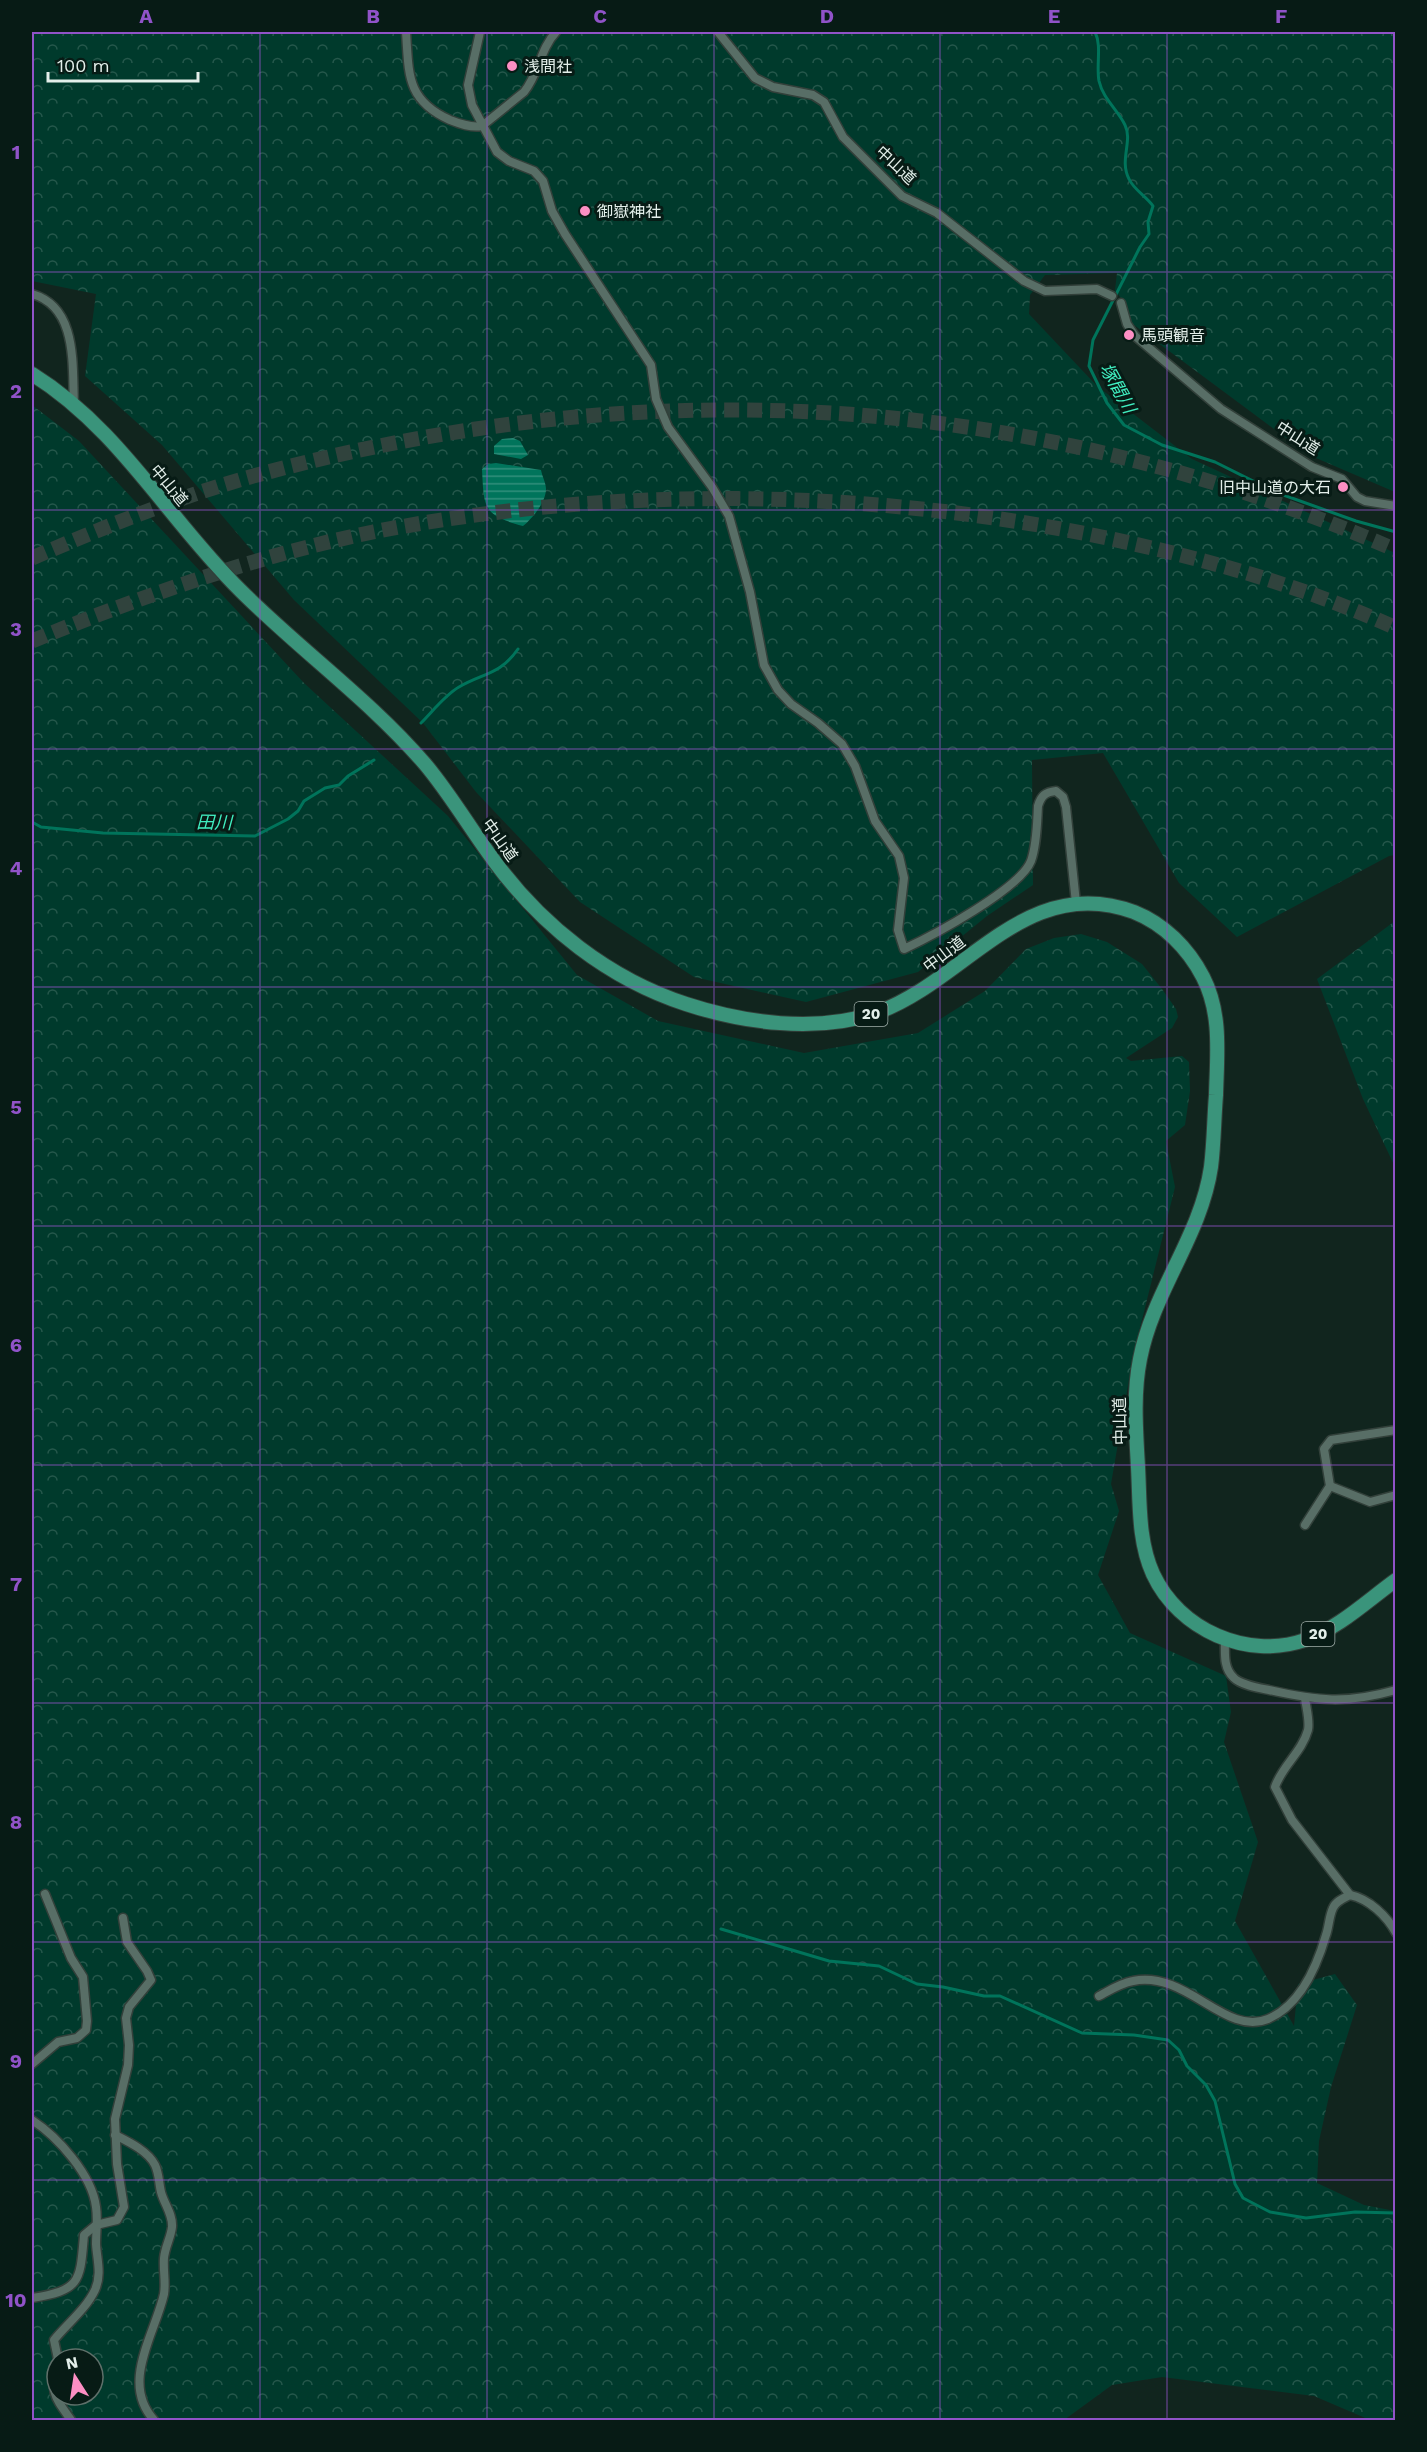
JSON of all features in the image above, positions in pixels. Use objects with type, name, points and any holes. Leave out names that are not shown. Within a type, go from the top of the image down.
[{"type":"highway","name":"中山道","points":[[32,374],[74,404],[103,431],[238,589],[383,720],[417,756],[443,787],[497,865],[540,914],[586,953],[637,984],[686,1004],[753,1020],[814,1024],[852,1019],[880,1011],[942,978],[989,940],[1020,921],[1060,906],[1076,903],[1115,906],[1142,915],[1175,937],[1203,976],[1214,1008],[1218,1045],[1214,1137],[1208,1185],[1197,1220],[1155,1309],[1138,1365],[1136,1421],[1142,1531],[1153,1573],[1161,1589],[1194,1623],[1225,1639],[1249,1645],[1273,1646],[1307,1639],[1337,1623],[1395,1580]]},
{"type":"street","points":[[406,32],[409,71],[418,97],[433,111],[447,118],[461,124],[482,126],[513,102],[530,85],[544,48],[556,32]]},
{"type":"street","points":[[480,32],[468,94],[482,126],[497,152],[508,161],[534,171],[543,181],[552,211],[565,234],[651,365],[656,399],[668,427],[712,487],[729,516],[750,592],[764,665],[778,690],[791,704],[842,744],[855,766],[875,821],[899,856],[904,878],[898,930],[904,949],[947,927],[1020,876],[1031,862],[1038,806],[1041,798],[1048,792],[1056,791],[1063,797],[1066,807],[1076,903]]},
{"type":"street","name":"中山道","points":[[718,32],[755,78],[773,87],[813,95],[824,102],[843,136],[902,196],[937,213],[1024,281],[1045,291],[1097,288],[1112,296]]},
{"type":"street","points":[[32,294],[52,305],[62,315],[70,347],[74,404]]},
{"type":"street","name":"中山道","points":[[1120,303],[1127,324],[1135,336],[1221,410],[1312,467],[1342,479],[1357,497],[1365,501],[1395,506]]},
{"type":"street","points":[[1305,1525],[1330,1486],[1324,1449],[1331,1440],[1395,1430]]},
{"type":"street","points":[[1330,1486],[1370,1503],[1395,1495]]},
{"type":"street","points":[[1225,1639],[1225,1665],[1235,1679],[1261,1688],[1330,1701],[1360,1699],[1395,1690]]},
{"type":"street","points":[[1305,1698],[1308,1728],[1301,1746],[1277,1780],[1275,1787],[1293,1820],[1350,1895]]},
{"type":"street","points":[[32,2064],[58,2042],[77,2038],[86,2030],[87,2021],[83,1977],[72,1958],[45,1894]]},
{"type":"street","points":[[1099,1996],[1133,1981],[1156,1980],[1188,1991],[1233,2020],[1245,2023],[1265,2020],[1278,2014],[1290,2003],[1312,1975],[1323,1948],[1332,1908],[1340,1900],[1350,1895],[1361,1897],[1385,1917],[1395,1933]]},
{"type":"street","points":[[32,2298],[53,2295],[70,2287],[77,2280],[81,2270],[84,2235],[96,2225],[117,2220],[124,2207],[115,2135],[117,2104],[128,2065],[129,2045],[126,2019],[129,2007],[151,1980],[127,1942],[123,1918]]},
{"type":"street","points":[[32,2120],[47,2130],[63,2148],[93,2190],[97,2209],[99,2272],[96,2288],[87,2303],[54,2340],[55,2347]]},
{"type":"street","points":[[115,2135],[149,2156],[156,2166],[172,2225],[164,2255],[166,2280],[163,2296],[145,2349],[140,2375],[142,2401],[154,2421]]},
{"type":"street","points":[[62,2407],[71,2421]]},
{"type":"green space","points":[[32,32],[1395,32],[1395,492],[1309,455],[1130,322],[1126,305],[1115,290],[1117,273],[1045,275],[1030,295],[1029,314],[1097,386],[1192,459],[1395,553],[1395,855],[1389,856],[1237,937],[1179,883],[1103,753],[1032,760],[1033,885],[987,916],[918,972],[806,1002],[694,977],[580,902],[476,792],[423,723],[294,600],[162,445],[85,376],[96,294],[32,281]]},
{"type":"green space","points":[[32,405],[79,441],[304,683],[448,816],[577,975],[658,1021],[804,1053],[918,1033],[985,991],[1026,949],[1054,938],[1081,934],[1107,942],[1142,964],[1176,1009],[1178,1017],[1172,1028],[1126,1058],[1131,1061],[1182,1056],[1189,1062],[1190,1091],[1185,1125],[1166,1141],[1175,1187],[1133,1356],[1111,1484],[1119,1511],[1098,1575],[1130,1633],[1226,1676],[1231,1712],[1224,1742],[1258,1842],[1235,1921],[1294,2026],[1298,1984],[1335,1974],[1357,2005],[1331,2087],[1319,2141],[1317,2183],[1364,2205],[1395,2211],[1395,2419],[1370,2420],[1314,2396],[1162,2377],[1112,2385],[1064,2420],[32,2420]]},
{"type":"green space","points":[[1395,921],[1395,1167],[1363,1099],[1317,979]]},
{"type":"shaded area","points":[[513,438],[520,441],[528,455],[521,459],[494,454],[494,446],[502,439]]},
{"type":"shaded area","points":[[496,463],[541,470],[546,487],[544,499],[538,510],[523,526],[493,514],[485,502],[482,469],[488,464]]},
{"type":"waterway","name":"塚間川","points":[[1095,32],[1098,43],[1099,81],[1107,99],[1127,131],[1126,172],[1134,186],[1153,206],[1148,222],[1149,234],[1140,247],[1093,340],[1089,366],[1107,403],[1124,425],[1162,445],[1215,462],[1275,492],[1356,521],[1396,532]]},
{"type":"waterway","name":"田川","points":[[421,723],[454,690],[498,669],[518,649]]},
{"type":"waterway","name":"田川","points":[[32,822],[41,827],[103,833],[255,836],[288,819],[298,811],[304,801],[325,788],[339,785],[348,776],[374,760]]},
{"type":"waterway","points":[[721,1929],[829,1961],[879,1966],[917,1984],[984,1996],[1000,1996],[1082,2033],[1134,2035],[1168,2040],[1179,2050],[1187,2066],[1206,2085],[1215,2101],[1235,2184],[1243,2198],[1270,2212],[1306,2218],[1355,2212],[1396,2213]]},
{"type":"tunnel","points":[[32,558],[143,513],[228,483],[402,442],[546,420],[690,410],[833,413],[975,428],[1116,456],[1257,497],[1396,550]]},
{"type":"tunnel","points":[[32,641],[115,608],[243,565],[373,532],[464,517],[555,506],[648,500],[740,499],[833,502],[925,509],[1017,521],[1107,538],[1254,575],[1326,599],[1396,628]]},
{"type":"place","name":"浅間社","points":[[512,66]]},
{"type":"place","name":"御嶽神社","points":[[585,211]]},
{"type":"place","name":"馬頭観音","points":[[1129,335]]},
{"type":"place","name":"旧中山道の大石","points":[[1343,487]]}]
